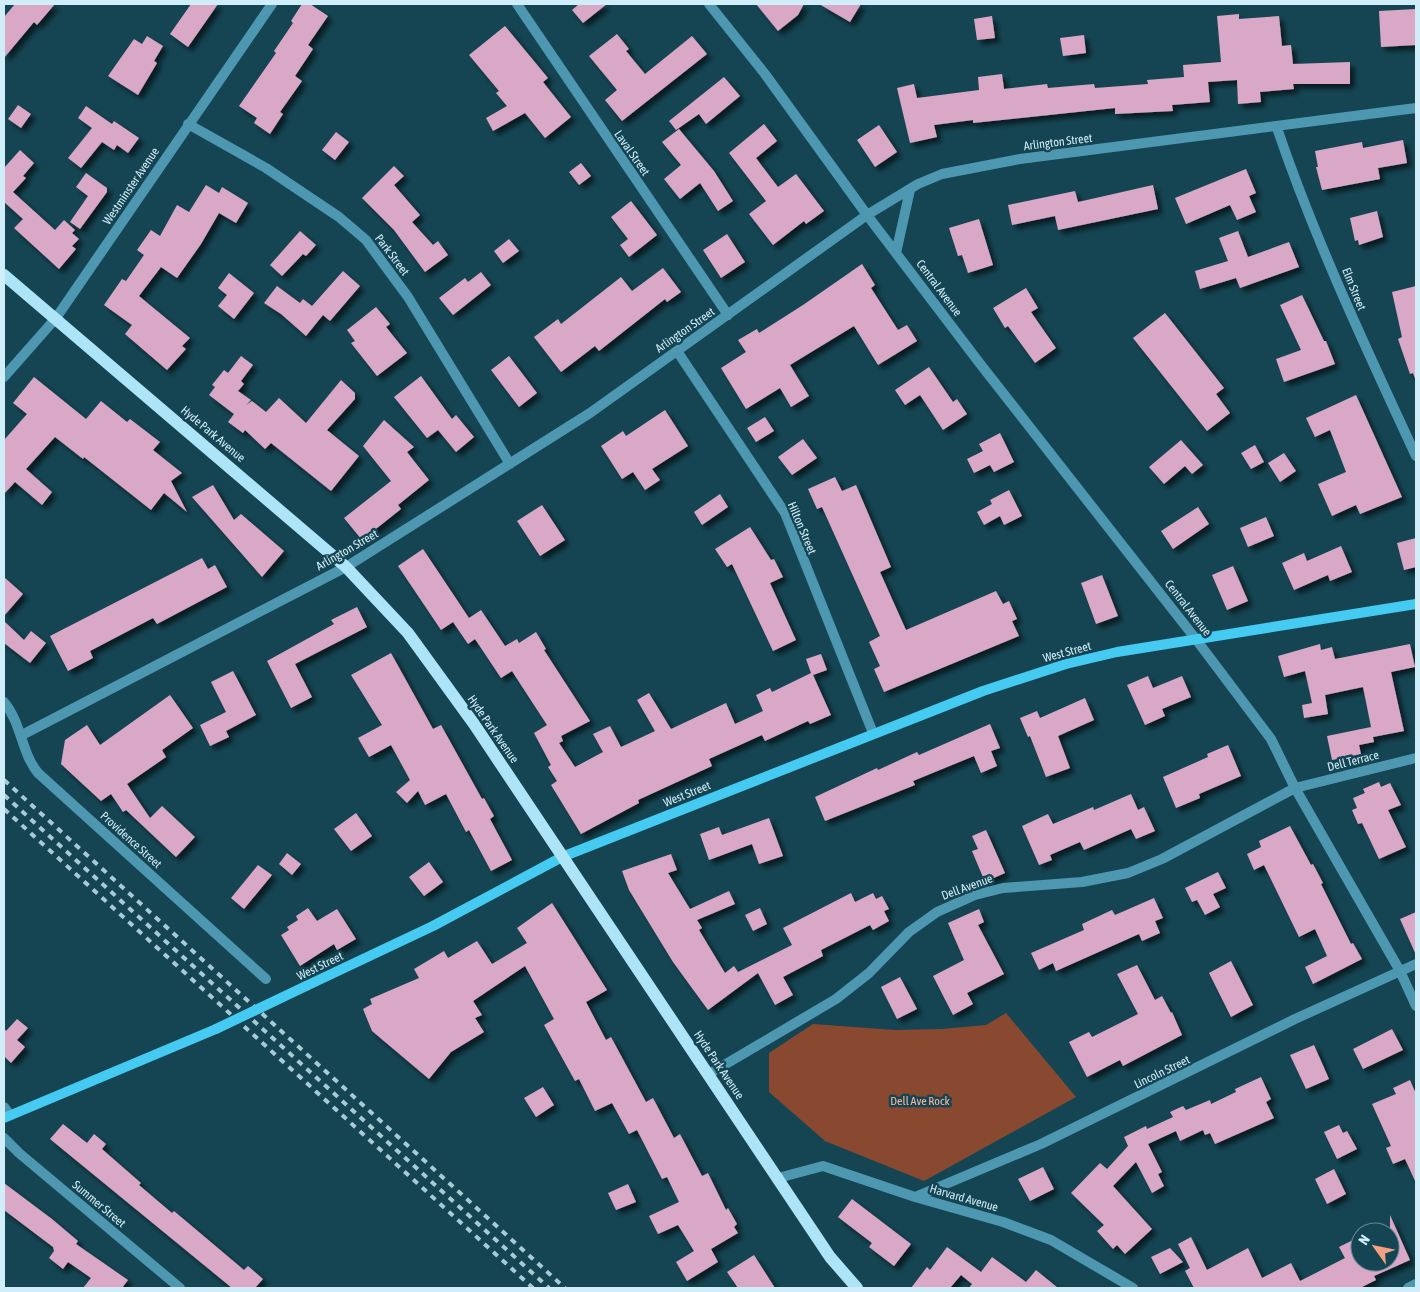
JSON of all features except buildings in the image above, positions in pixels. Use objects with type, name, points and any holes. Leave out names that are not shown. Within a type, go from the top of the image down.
[{"type":"main road","name":"Hyde Park Avenue","points":[[4,275],[346,567],[408,633],[474,724],[830,1257],[857,1288]]},
{"type":"main road","name":"West Street","points":[[6,1113],[216,1029],[433,926],[562,857],[873,733],[982,692],[1066,664],[1195,638],[1416,604]]},
{"type":"street","name":"Westminster Avenue","points":[[4,377],[56,318],[272,4]]},
{"type":"street","name":"Laval Street","points":[[517,4],[728,315]]},
{"type":"street","name":"Central Avenue","points":[[709,4],[765,74],[896,253],[1195,638],[1271,739],[1295,788],[1400,971],[1416,1006]]},
{"type":"street","name":"Arlington Street","points":[[22,735],[346,567],[590,413],[867,215],[942,174],[1020,159],[1277,128],[1416,108]]},
{"type":"street","name":"Park Street","points":[[188,124],[266,168],[339,217],[366,240],[408,297],[510,464]]},
{"type":"street","name":"Elm Street","points":[[1277,128],[1292,170],[1355,324],[1416,456]]},
{"type":"street","points":[[896,253],[910,190]]},
{"type":"street","name":"Hilton Street","points":[[677,351],[785,513],[873,733]]},
{"type":"street","name":"Providence Street","points":[[4,702],[18,723],[29,758],[38,773],[266,979]]},
{"type":"street","name":"Dell Terrace","points":[[1295,788],[1416,758]]},
{"type":"street","name":"Dell Avenue","points":[[709,1074],[836,1000],[869,973],[909,932],[937,912],[975,895],[1003,888],[1082,882],[1128,873],[1162,859],[1295,788]]},
{"type":"street","name":"Lincoln Street","points":[[916,1197],[1041,1144],[1295,1020],[1416,964]]},
{"type":"street","name":"Summer Street","points":[[4,1138],[180,1288]]},
{"type":"street","name":"Harvard Avenue","points":[[778,1178],[822,1166],[916,1197],[1003,1222],[1051,1240],[1133,1288]]},
{"type":"street","points":[[1408,1288],[1416,1284]]},
{"type":"green space","name":"Dell Ave Rock","points":[[1006,1013],[1076,1097],[924,1181],[825,1141],[769,1092],[769,1053],[813,1024],[895,1030],[942,1029],[986,1025]]},
{"type":"railway","points":[[4,780],[565,1288]]},
{"type":"railway","points":[[4,795],[549,1288]]},
{"type":"railway","points":[[4,809],[533,1288]]}]
